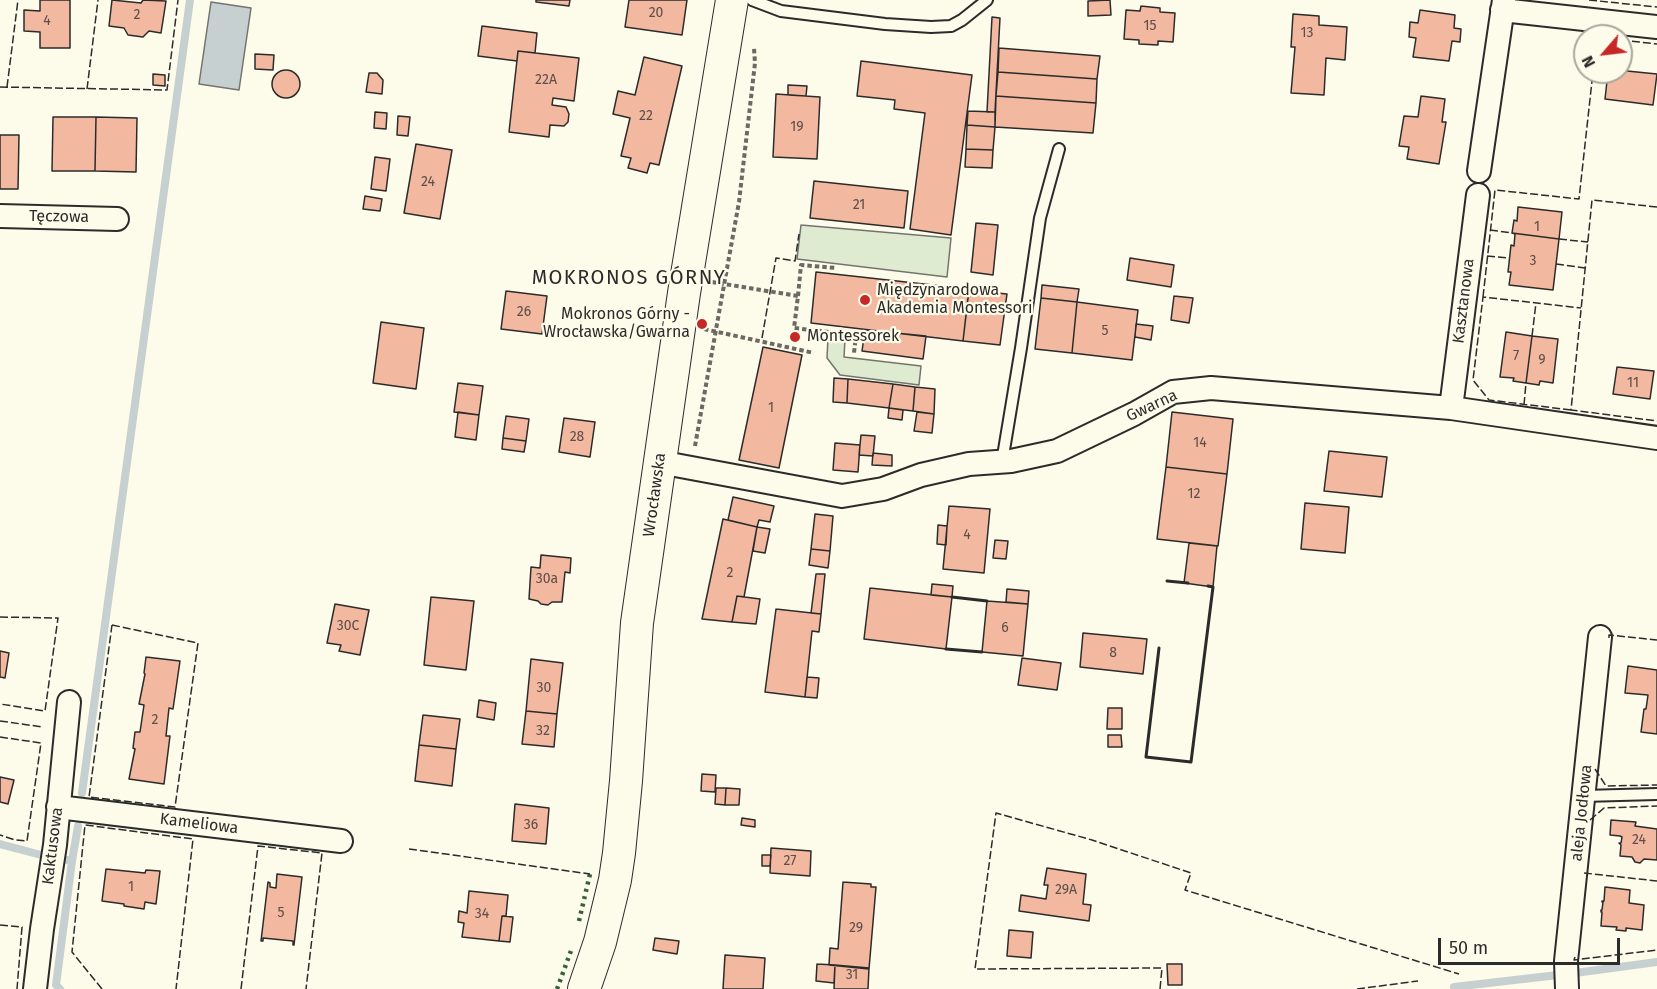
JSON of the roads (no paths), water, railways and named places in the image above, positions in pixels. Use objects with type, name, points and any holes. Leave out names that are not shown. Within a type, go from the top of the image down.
[{"type":"street","name":"Wrocławska","points":[[584,989],[600,942],[619,853],[637,623],[684,294],[748,1]]},
{"type":"street","points":[[1479,171],[1503,5],[1657,27]]},
{"type":"street","name":"Kasztanowa","points":[[1451,408],[1478,195]]},
{"type":"street","name":"Tęczowa","points":[[0,216],[117,219]]},
{"type":"street","name":"Gwarna","points":[[659,462],[842,496],[883,489],[921,475],[969,464],[1002,462],[1057,451],[1134,414],[1173,392],[1211,388],[1451,408],[1657,438]]},
{"type":"street","name":"aleja Jodłowa","points":[[1567,989],[1566,961],[1600,637]]},
{"type":"street","name":"Kaktusowa","points":[[35,989],[55,845],[69,702]]},
{"type":"street","name":"Kameliowa","points":[[58,807],[341,841]]},
{"type":"lane","points":[[748,1],[781,11],[885,24],[931,27],[951,26],[987,0]]},
{"type":"lane","points":[[1002,462],[1040,218],[1059,149]]},
{"type":"lane","points":[[1583,796],[1657,794]]},
{"type":"waterway","points":[[82,793],[190,0]]},
{"type":"waterway","points":[[72,861],[78,826]]},
{"type":"waterway","points":[[0,844],[45,856]]},
{"type":"waterway","points":[[60,989],[56,985],[72,861],[67,860]]},
{"type":"waterway","points":[[1575,973],[1657,962]]},
{"type":"waterway","points":[[1454,987],[1558,975]]},
{"type":"place","name":"Międzynarodowa Akademia Montessori","points":[[865,300]]},
{"type":"place","name":"Mokronos Górny - Wrocławska/Gwarna","points":[[702,324]]},
{"type":"place","name":"Montessorek","points":[[795,337]]},
{"type":"district","name":"MOKRONOS GÓRNY","points":[[629,278]]}]
